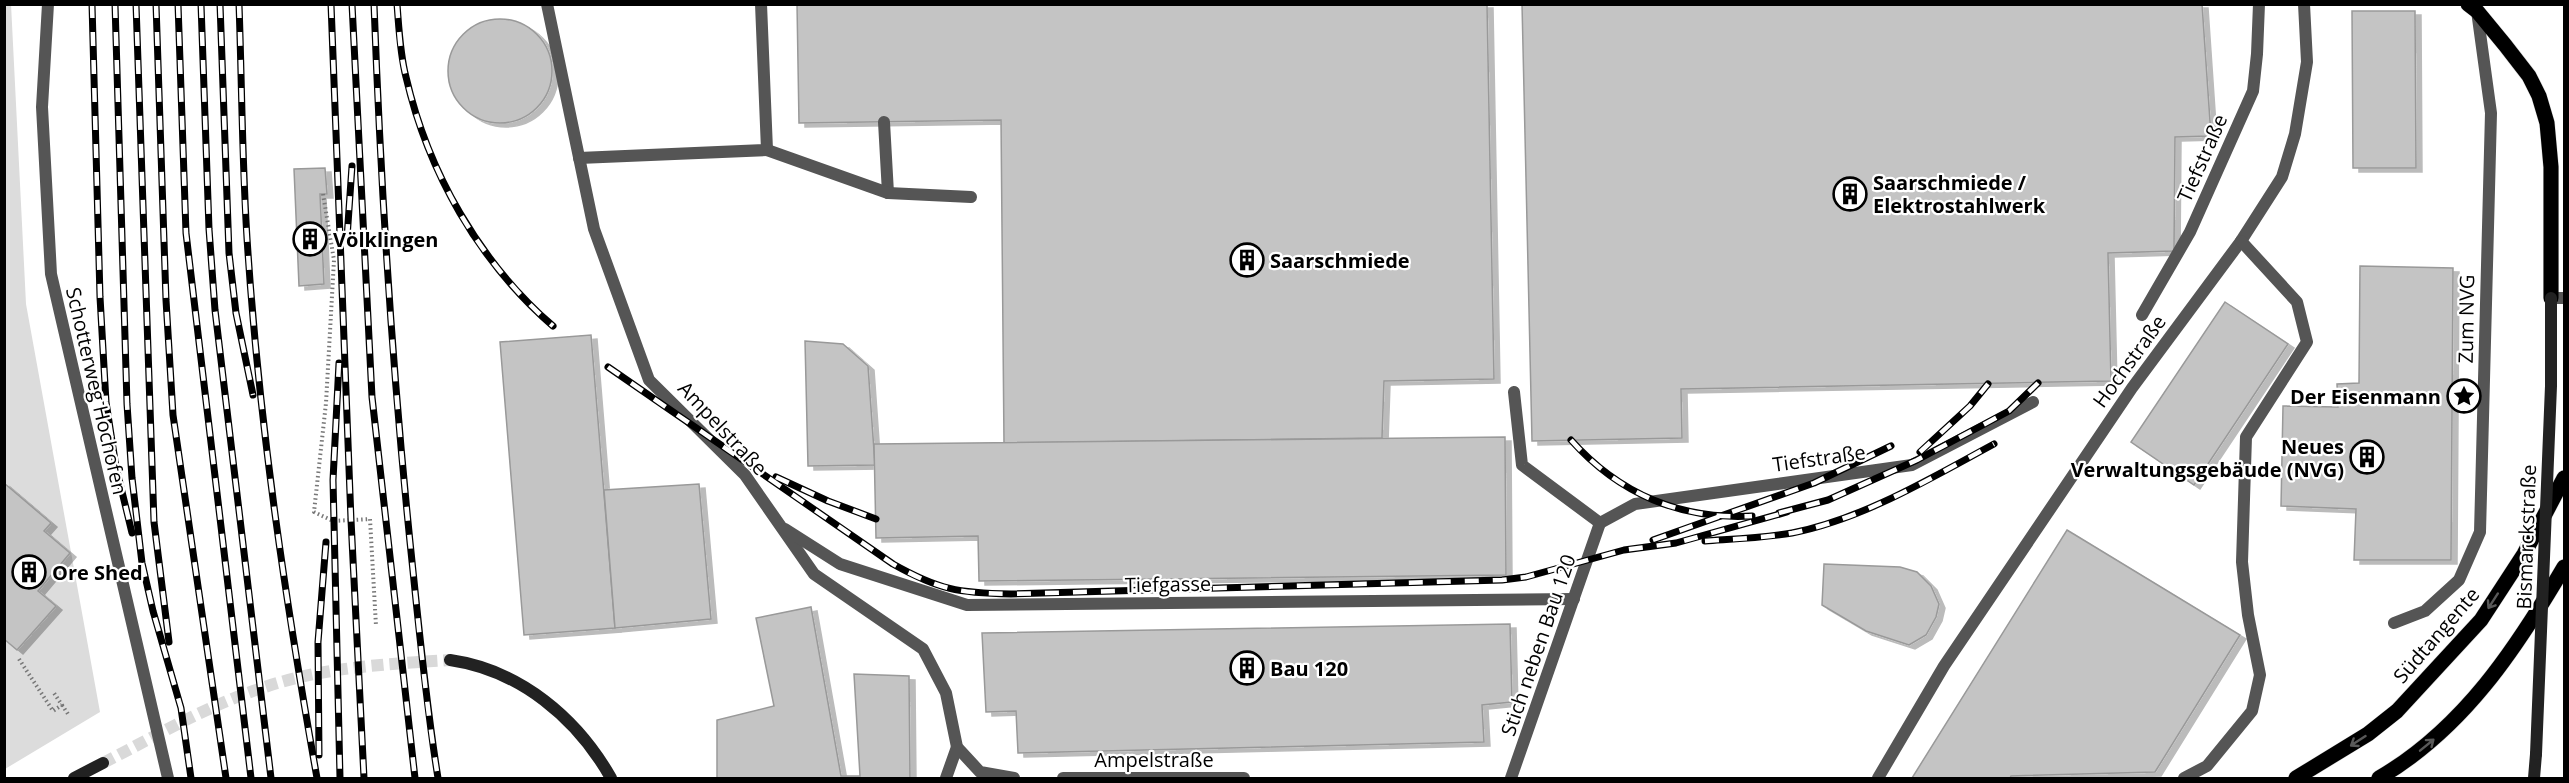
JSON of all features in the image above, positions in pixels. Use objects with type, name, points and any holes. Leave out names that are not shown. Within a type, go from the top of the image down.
[{"type":"main road","points":[[2472,7],[2529,76],[2540,96],[2547,123],[2551,166],[2558,298]]},
{"type":"main road","name":"Bismarckstraße","points":[[2534,778],[2551,387],[2558,298]]},
{"type":"main road","name":"Südtangente","points":[[2296,778],[2368,734],[2397,711],[2481,620],[2523,554],[2565,478]]},
{"type":"main road","points":[[2379,778],[2420,751],[2450,726],[2482,690],[2514,649],[2565,567]]},
{"type":"main road","points":[[450,660],[471,663],[501,673],[553,706],[594,750],[611,778]]},
{"type":"main road","points":[[74,778],[103,763]]},
{"type":"lane","name":"Schotterweg Hochofen","points":[[48,4],[42,107],[51,274],[125,601],[168,778]]},
{"type":"lane","name":"Ampelstraße","points":[[547,4],[594,229],[649,380],[745,475],[814,574],[923,649],[946,693],[957,747]]},
{"type":"lane","points":[[761,4],[766,150]]},
{"type":"lane","name":"Tiefstraße","points":[[2142,315],[2190,232],[2253,91],[2259,4]]},
{"type":"lane","name":"Hochstraße","points":[[1878,778],[1944,666],[2132,388],[2241,241],[2282,177],[2295,134],[2307,62],[2304,4]]},
{"type":"lane","name":"Zum NVG","points":[[2394,623],[2425,611],[2459,580],[2480,532],[2491,113],[2472,7]]},
{"type":"lane","points":[[884,122],[888,193]]},
{"type":"lane","points":[[579,158],[766,150],[888,193],[971,197]]},
{"type":"lane","points":[[2184,778],[2207,765],[2252,711],[2260,675],[2248,615],[2242,562],[2246,437],[2307,342],[2297,302],[2241,241]]},
{"type":"lane","points":[[1514,392],[1522,465],[1600,523]]},
{"type":"lane","name":"Tiefstraße","points":[[1600,523],[1635,504],[1912,465],[2033,402]]},
{"type":"lane","name":"Stich neben Bau 120","points":[[1511,778],[1600,523]]},
{"type":"lane","name":"Tiefgasse","points":[[780,526],[840,564],[968,605],[1574,599]]},
{"type":"lane","points":[[946,778],[957,747],[980,772],[1014,778]]},
{"type":"lane","name":"Ampelstraße","points":[[1064,778],[1244,778]]},
{"type":"path","points":[[323,194],[334,260],[326,403],[314,512],[333,521],[370,519],[376,626]]},
{"type":"path","points":[[19,659],[53,711],[62,705]]},
{"type":"path","points":[[54,693],[68,714]]},
{"type":"shaded area","points":[[11,4],[26,304],[100,712],[5,769],[4,5]]},
{"type":"building","name":"Saarschmiede","points":[[797,4],[1487,4],[1494,379],[1384,381],[1382,438],[1004,443],[1001,120],[799,123]]},
{"type":"building","name":"Saarschmiede / Elektrostahlwerk","points":[[1522,4],[2202,4],[2211,136],[2175,137],[2174,251],[2108,253],[2111,381],[1681,389],[1682,438],[1532,441]]},
{"type":"building","points":[[2352,11],[2415,11],[2416,168],[2353,168]]},
{"type":"building","points":[[500,19],[520,23],[537,34],[548,51],[552,71],[548,91],[537,108],[520,119],[500,123],[480,119],[463,108],[452,91],[448,71],[452,51],[463,34],[480,23]]},
{"type":"building","name":"Völklingen","points":[[325,168],[327,194],[320,194],[324,284],[299,286],[294,169]]},
{"type":"building","name":"Neues Verwaltungsgebäude (NVG)","points":[[2360,266],[2453,268],[2451,560],[2354,560],[2356,509],[2281,506],[2283,406],[2338,407],[2337,384],[2359,383]]},
{"type":"building","points":[[2225,302],[2288,344],[2194,485],[2131,442]]},
{"type":"building","points":[[591,335],[615,628],[524,635],[500,342]]},
{"type":"building","points":[[805,341],[843,344],[868,366],[875,465],[808,466]]},
{"type":"building","points":[[1505,437],[1506,575],[979,581],[978,536],[876,538],[874,444]]},
{"type":"building","name":"Ore Shed","points":[[4,483],[51,523],[44,531],[70,553],[38,591],[56,606],[17,650],[4,639]]},
{"type":"building","points":[[699,484],[711,619],[615,628],[604,490]]},
{"type":"building","points":[[2067,530],[2240,635],[2155,772],[2011,776],[2010,778],[1912,778]]},
{"type":"building","points":[[1824,564],[1900,567],[1917,572],[1931,586],[1939,604],[1936,617],[1926,635],[1909,645],[1866,631],[1822,605]]},
{"type":"building","points":[[811,607],[841,776],[860,776],[854,674],[909,676],[910,778],[717,778],[717,720],[774,706],[756,618]]},
{"type":"building","name":"Bau 120","points":[[1510,624],[1512,702],[1482,705],[1484,742],[1018,753],[1016,711],[986,712],[982,633]]},
{"type":"tunnel","points":[[103,763],[203,712],[244,694],[287,680],[356,668],[450,660]]},
{"type":"railway","points":[[92,4],[100,297],[106,402],[116,467],[132,533]]},
{"type":"railway","points":[[115,4],[127,404],[132,478],[142,563],[153,611],[181,708],[191,778]]},
{"type":"railway","points":[[136,4],[154,522],[169,642]]},
{"type":"railway","points":[[156,4],[166,300],[173,415],[226,778]]},
{"type":"railway","points":[[178,4],[186,233],[251,778]]},
{"type":"railway","points":[[201,4],[209,229],[215,310],[271,778]]},
{"type":"railway","points":[[220,4],[229,253],[236,313],[253,395]]},
{"type":"railway","points":[[239,4],[246,222],[259,385],[275,517],[317,778]]},
{"type":"railway","points":[[331,4],[351,520],[364,778]]},
{"type":"railway","points":[[352,4],[372,397],[415,778]]},
{"type":"railway","points":[[374,4],[384,217],[399,429],[421,649],[438,778]]},
{"type":"railway","points":[[397,4],[406,77],[428,147],[443,181],[480,244],[526,301],[553,326]]},
{"type":"railway","points":[[347,238],[352,166]]},
{"type":"railway","points":[[339,363],[333,480],[340,778]]},
{"type":"railway","points":[[608,367],[893,564],[937,585],[977,593],[1011,594],[1502,580],[1526,577],[1624,550],[1676,543],[1787,512]]},
{"type":"railway","points":[[1779,513],[1828,500],[1917,460],[2009,411],[2038,383]]},
{"type":"railway","points":[[1920,452],[1970,406],[1988,384]]},
{"type":"railway","points":[[1571,440],[1610,475],[1653,500],[1701,513],[1752,516]]},
{"type":"railway","points":[[1705,541],[1792,533],[1845,518],[1896,496],[1994,444]]},
{"type":"railway","points":[[1653,540],[1814,483],[1891,446]]},
{"type":"railway","points":[[776,477],[828,501],[876,519]]},
{"type":"railway","points":[[319,755],[318,642],[326,542]]},
{"type":"place","name":"Saarschmiede / Elektrostahlwerk","points":[[1850,194]]},
{"type":"place","name":"Völklingen","points":[[310,239]]},
{"type":"place","name":"Saarschmiede","points":[[1247,260]]},
{"type":"place","name":"Der Eisenmann","points":[[2464,396]]},
{"type":"place","name":"Neues Verwaltungsgebäude (NVG)","points":[[2367,457]]},
{"type":"place","name":"Ore Shed","points":[[29,572]]},
{"type":"place","name":"Bau 120","points":[[1247,668]]}]
